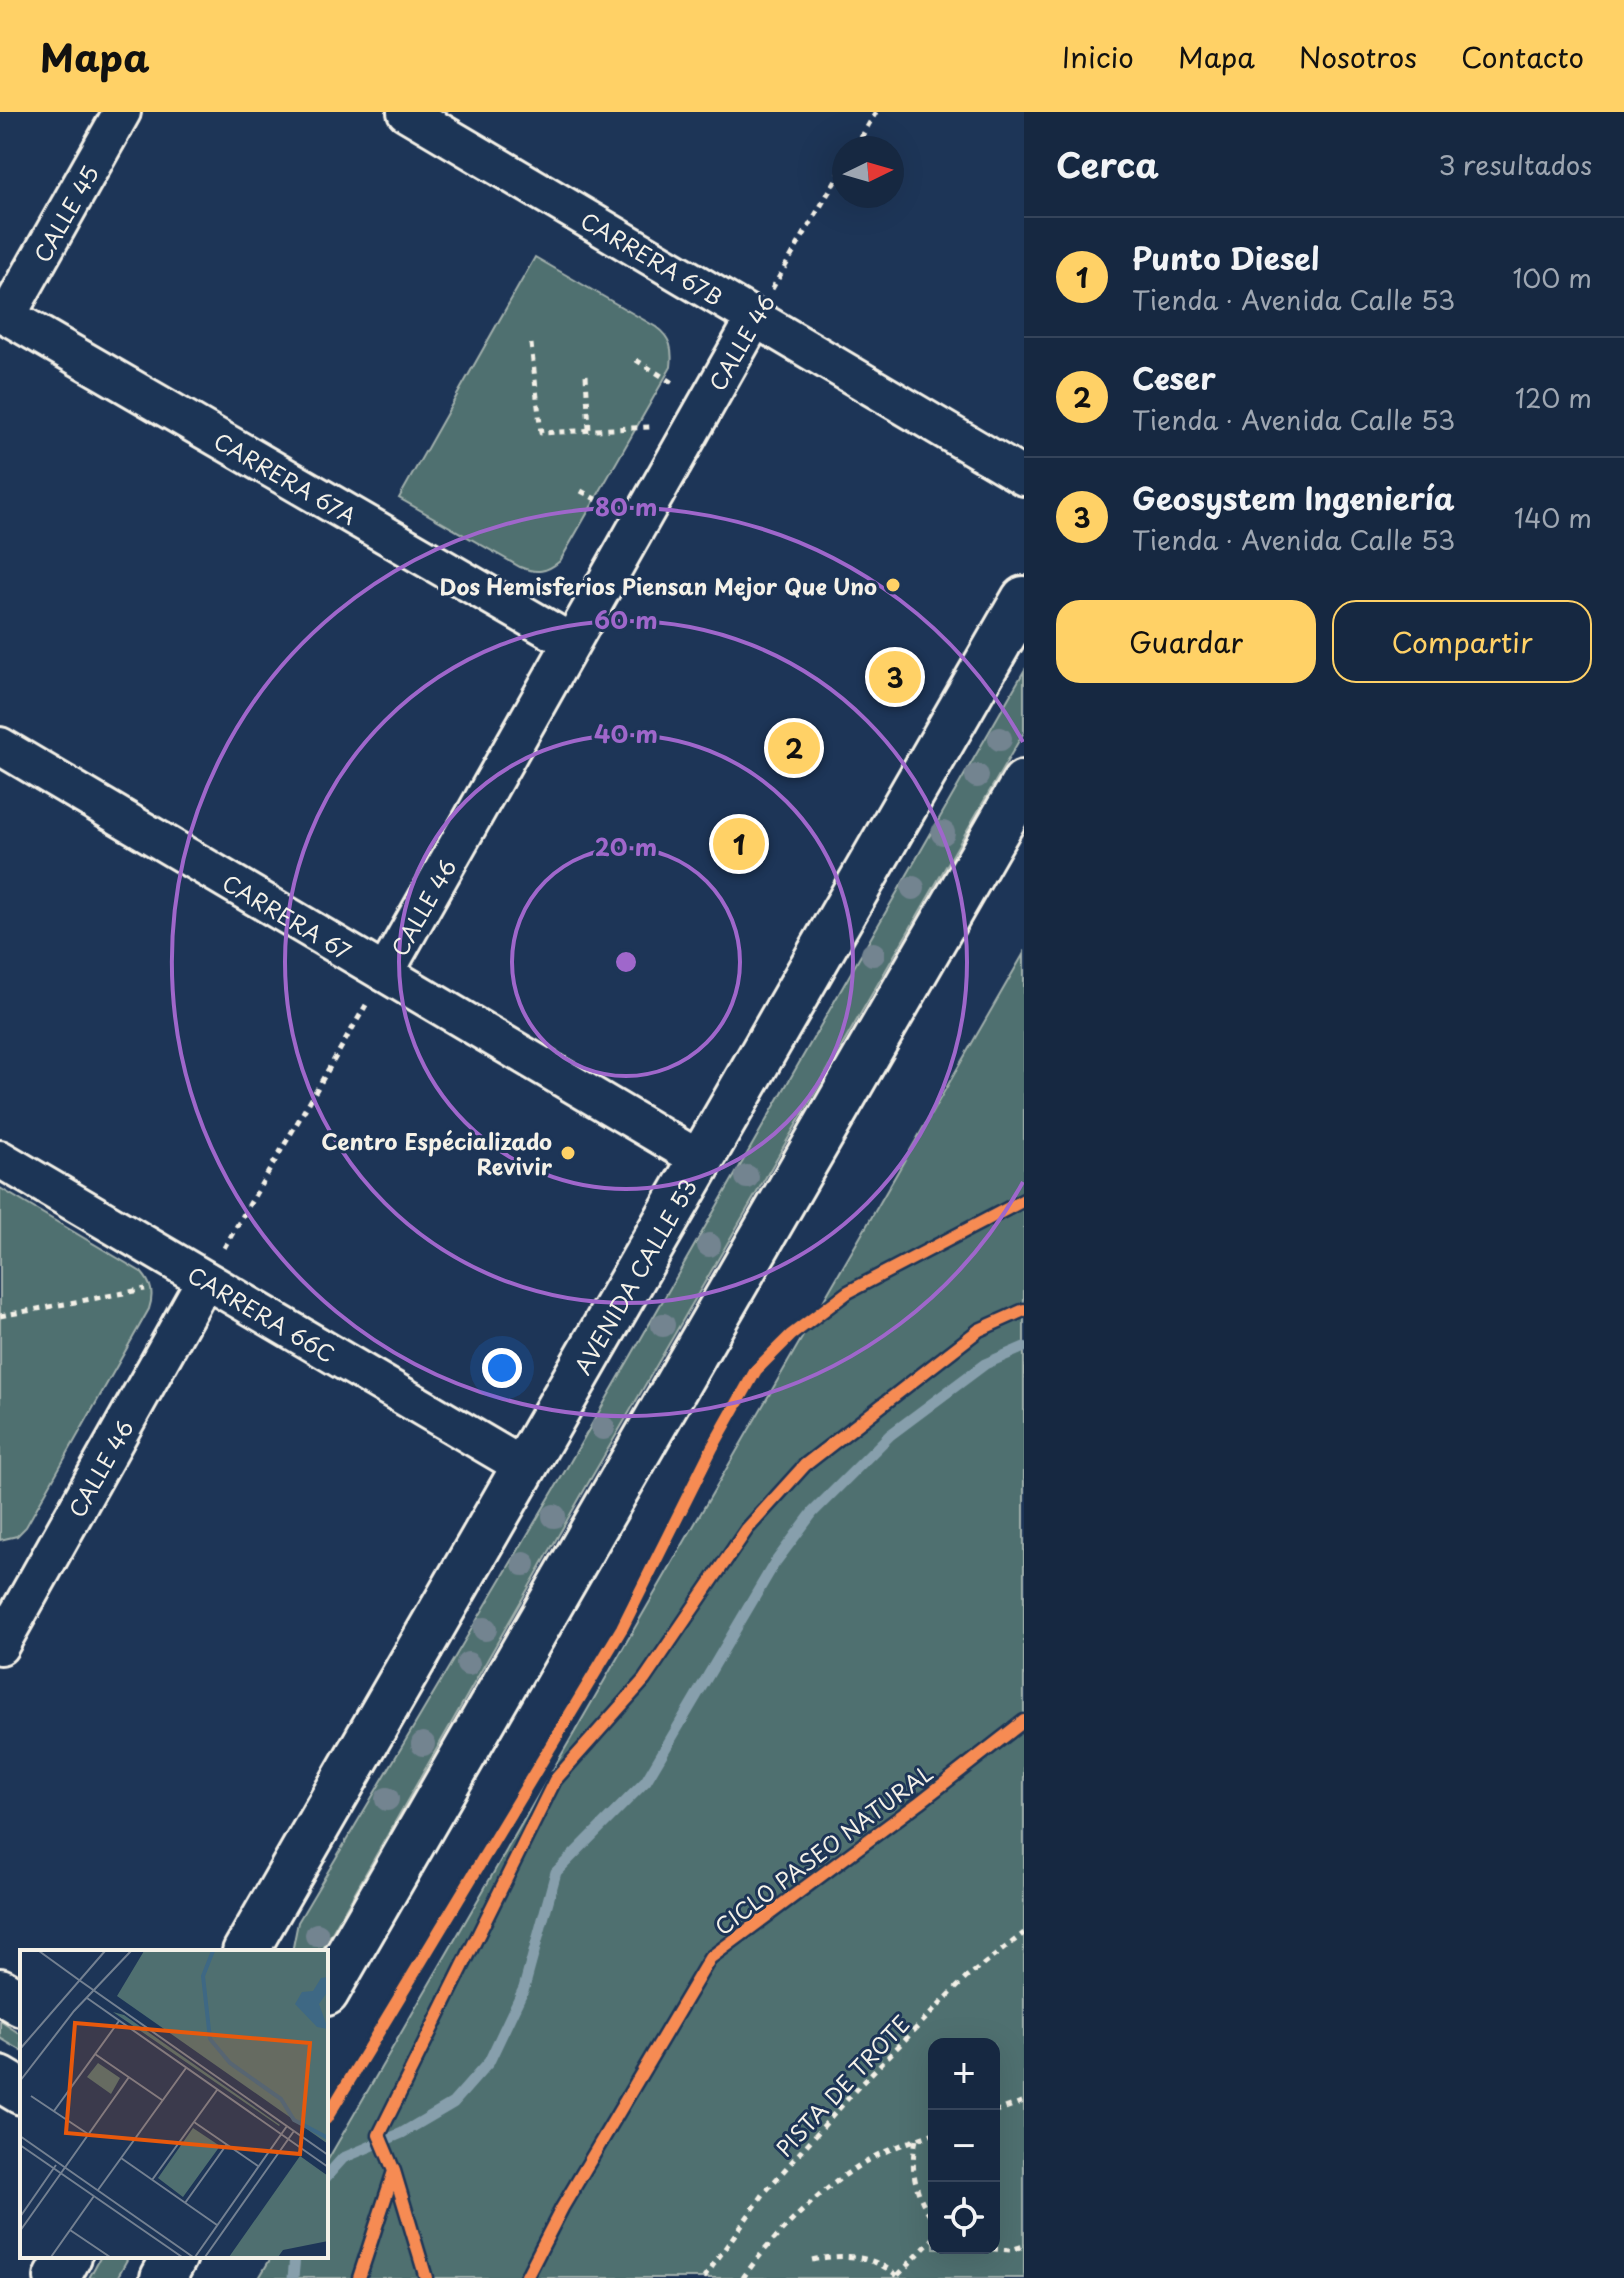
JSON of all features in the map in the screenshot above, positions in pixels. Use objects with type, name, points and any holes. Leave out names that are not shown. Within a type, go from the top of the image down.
[{"type":"main road","name":"AVENIDA CALLE 53","points":[[246,1950],[1024,599]]},
{"type":"main road","points":[[328,1990],[1024,783]]},
{"type":"main road","points":[[0,1991],[20,2003]]},
{"type":"main road","points":[[0,2079],[20,2091]]},
{"type":"main road","points":[[57,2278],[68,2258]]},
{"type":"main road","points":[[163,2278],[174,2258]]},
{"type":"street","name":"CALLE 45","points":[[4,314],[122,112]]},
{"type":"street","name":"CARRERA 67B","points":[[406,112],[1024,477]]},
{"type":"street","name":"CARRERA 67A","points":[[4,314],[571,642]]},
{"type":"street","name":"CALLE 46","points":[[385,973],[755,318]]},
{"type":"street","name":"CARRERA 67","points":[[0,746],[701,1160]]},
{"type":"street","name":"CARRERA 66C","points":[[0,1159],[524,1467]]},
{"type":"street","name":"CALLE 46","points":[[0,1646],[14,1590],[205,1280]]},
{"type":"path","points":[[862,136],[876,112]]},
{"type":"path","points":[[531,344],[541,433],[655,427]]},
{"type":"path","points":[[636,360],[678,386]]},
{"type":"path","points":[[586,375],[589,430]]},
{"type":"path","points":[[581,491],[608,506]]},
{"type":"path","points":[[0,1316],[158,1286]]},
{"type":"path","points":[[999,2110],[1024,2101]]},
{"type":"path","points":[[743,2278],[753,2263],[804,2211],[846,2174],[869,2159],[928,2135]]},
{"type":"path","points":[[917,2139],[913,2169],[917,2191],[928,2210]]},
{"type":"path","points":[[812,2260],[835,2255],[857,2257],[878,2263],[899,2277],[928,2245]]},
{"type":"path","points":[[1000,2249],[1024,2246]]},
{"type":"green space","points":[[535,257],[656,327],[668,340],[672,355],[671,367],[560,561],[546,570],[532,571],[399,498]]},
{"type":"green space","points":[[1024,671],[1024,732],[586,1487],[322,1950],[292,1950],[298,1922],[561,1478]]},
{"type":"green space","points":[[1024,953],[1024,2278],[259,2278],[271,2258],[328,2258],[328,2160]]},
{"type":"green space","points":[[0,1188],[141,1272],[152,1294],[149,1309],[26,1527],[17,1536],[0,1540]]},
{"type":"green space","points":[[0,2021],[20,2034],[20,2050],[0,2038]]},
{"type":"green space","points":[[100,2258],[128,2258],[117,2278],[89,2278]]},
{"type":"waterway","points":[[328,2175],[343,2158],[402,2133],[453,2103],[489,2062],[524,1988],[556,1872],[646,1781],[774,1564],[813,1512],[890,1435],[985,1364],[1024,1347]]},
{"type":"waterway","points":[[293,2278],[295,2258]]},
{"type":"cycle path","points":[[328,2116],[622,1628],[712,1448],[756,1370],[791,1335],[848,1292],[1024,1200]]},
{"type":"cycle path","points":[[426,2278],[394,2171],[379,2135],[555,1780],[644,1680],[747,1529],[805,1465],[979,1330],[1024,1310]]},
{"type":"cycle path","name":"CICLO PASEO NATURAL","points":[[526,2278],[562,2208],[710,1958],[1024,1721]]},
{"type":"cycle path","points":[[359,2278],[394,2171]]},
{"type":"place","name":"Dos Hemisferios Piensan Mejor Que Uno","points":[[893,585]]},
{"type":"place","name":"Geosystem Ingeniería","points":[[895,677]]},
{"type":"place","name":"Ceser","points":[[794,748]]},
{"type":"place","name":"Punto Diesel","points":[[739,844]]},
{"type":"place","name":"Centro Espécializado Revivir","points":[[568,1153]]}]
